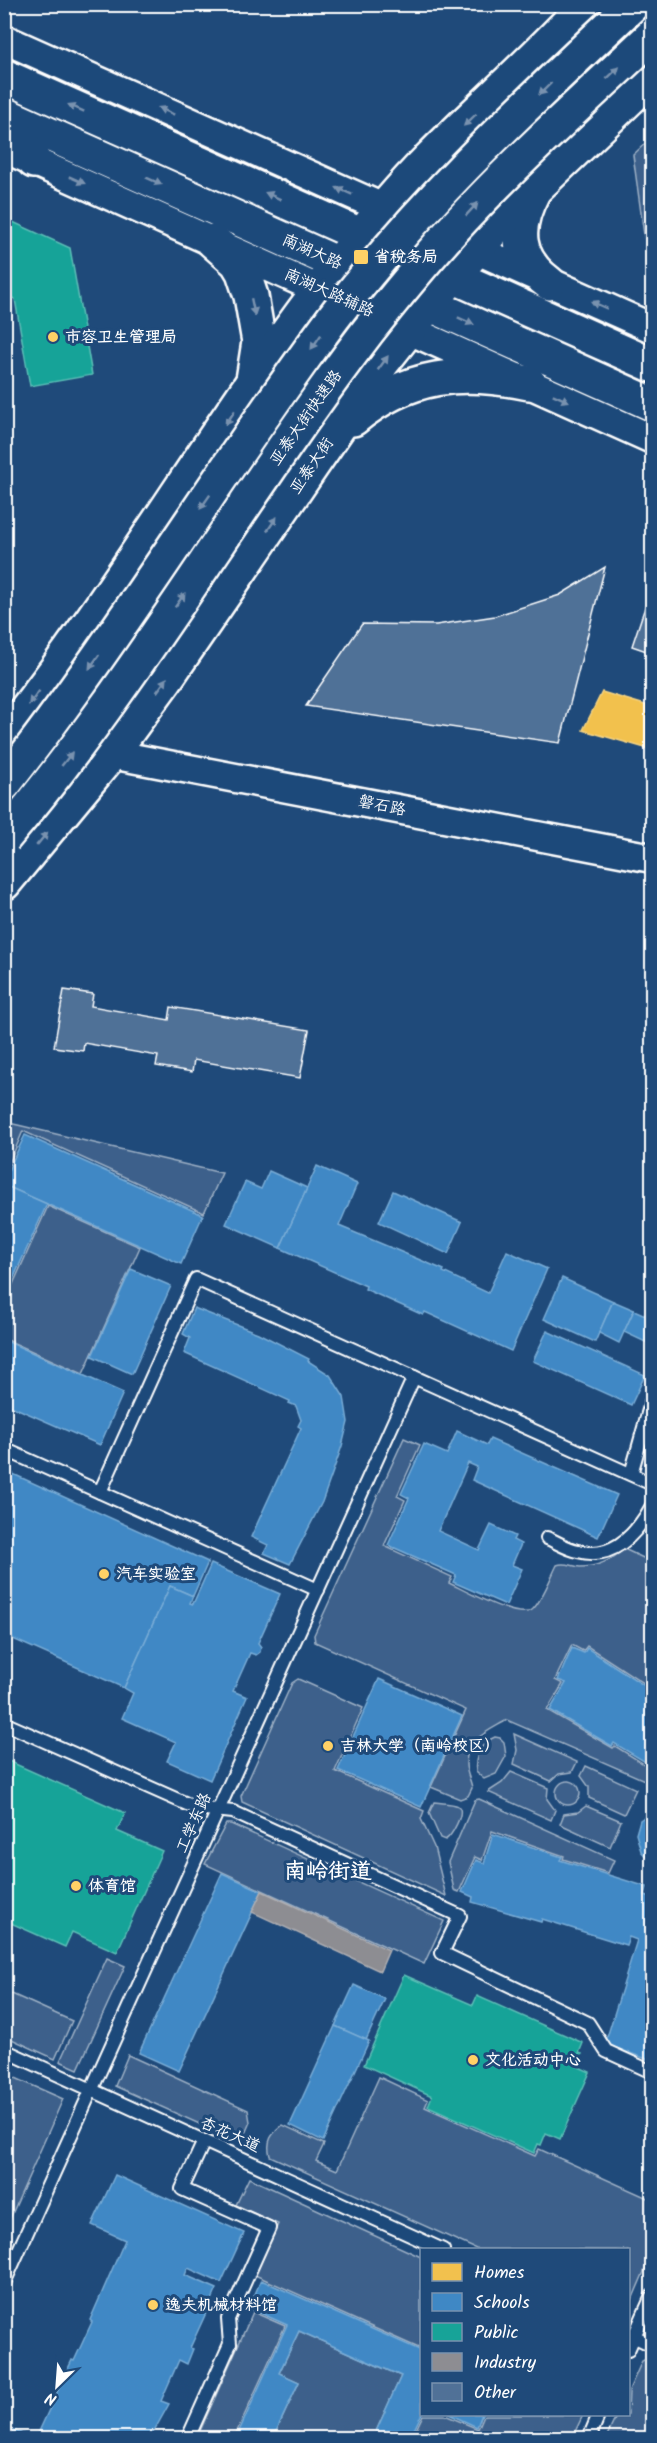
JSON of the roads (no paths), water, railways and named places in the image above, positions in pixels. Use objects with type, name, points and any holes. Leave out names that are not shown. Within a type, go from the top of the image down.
[{"type":"main road","points":[[4,738],[75,643],[252,385],[362,235],[430,159],[556,37],[586,4]]},
{"type":"main road","points":[[4,784],[100,654],[334,317],[450,181],[633,4]]},
{"type":"main road","name":"亚泰大街快速路","points":[[4,838],[76,748],[304,420],[413,276],[476,205],[652,36]]},
{"type":"main road","points":[[4,76],[652,365]]},
{"type":"main road","name":"亚泰大街","points":[[4,884],[111,754],[166,679],[331,438],[429,304],[475,249],[652,77]]},
{"type":"main road","points":[[4,116],[34,161]]},
{"type":"main road","name":"南湖大路","points":[[4,116],[329,277],[429,304],[652,404]]},
{"type":"main road","points":[[535,189],[522,216],[522,241],[528,263],[534,272],[549,283]]},
{"type":"main road","points":[[213,241],[237,262],[251,296],[259,342],[252,385]]},
{"type":"main road","points":[[331,438],[378,400],[400,388],[423,381],[446,376],[471,375],[529,383]]},
{"type":"street","points":[[4,39],[652,328]]},
{"type":"street","name":"南湖大路辅路","points":[[4,148],[213,241],[329,277],[409,329],[652,439]]},
{"type":"street","name":"磐石路","points":[[111,754],[652,858]]},
{"type":"lane","points":[[100,1492],[196,1279],[652,1484]]},
{"type":"lane","name":"工学东路","points":[[4,2283],[414,1377]]},
{"type":"lane","points":[[631,1474],[652,1399]]},
{"type":"lane","points":[[4,1449],[318,1590]]},
{"type":"lane","points":[[548,1538],[577,1551],[601,1553],[614,1549],[627,1540],[644,1521],[652,1506]]},
{"type":"lane","points":[[4,1722],[196,1808],[233,1812],[460,1916],[442,1953],[588,2023],[606,2051],[652,2072]]},
{"type":"lane","name":"杏花大道","points":[[4,2050],[439,2248]]},
{"type":"lane","points":[[188,2439],[230,2344],[228,2319],[269,2228],[182,2189],[204,2141]]},
{"type":"lane","points":[[652,2296],[632,2335],[652,2345]]},
{"type":"lane","points":[[589,2439],[599,2416]]},
{"type":"place","name":"省税务局","points":[[361,257]]},
{"type":"place","name":"市容卫生管理局","points":[[53,337]]},
{"type":"place","name":"汽车实验室","points":[[104,1574]]},
{"type":"place","name":"吉林大学（南岭校区）","points":[[328,1746]]},
{"type":"place","name":"体育馆","points":[[76,1886]]},
{"type":"place","name":"文化活动中心","points":[[473,2060]]},
{"type":"place","name":"逸夫机械材料馆","points":[[153,2305]]},
{"type":"district","name":"南岭街道","points":[[328,1872]]}]
